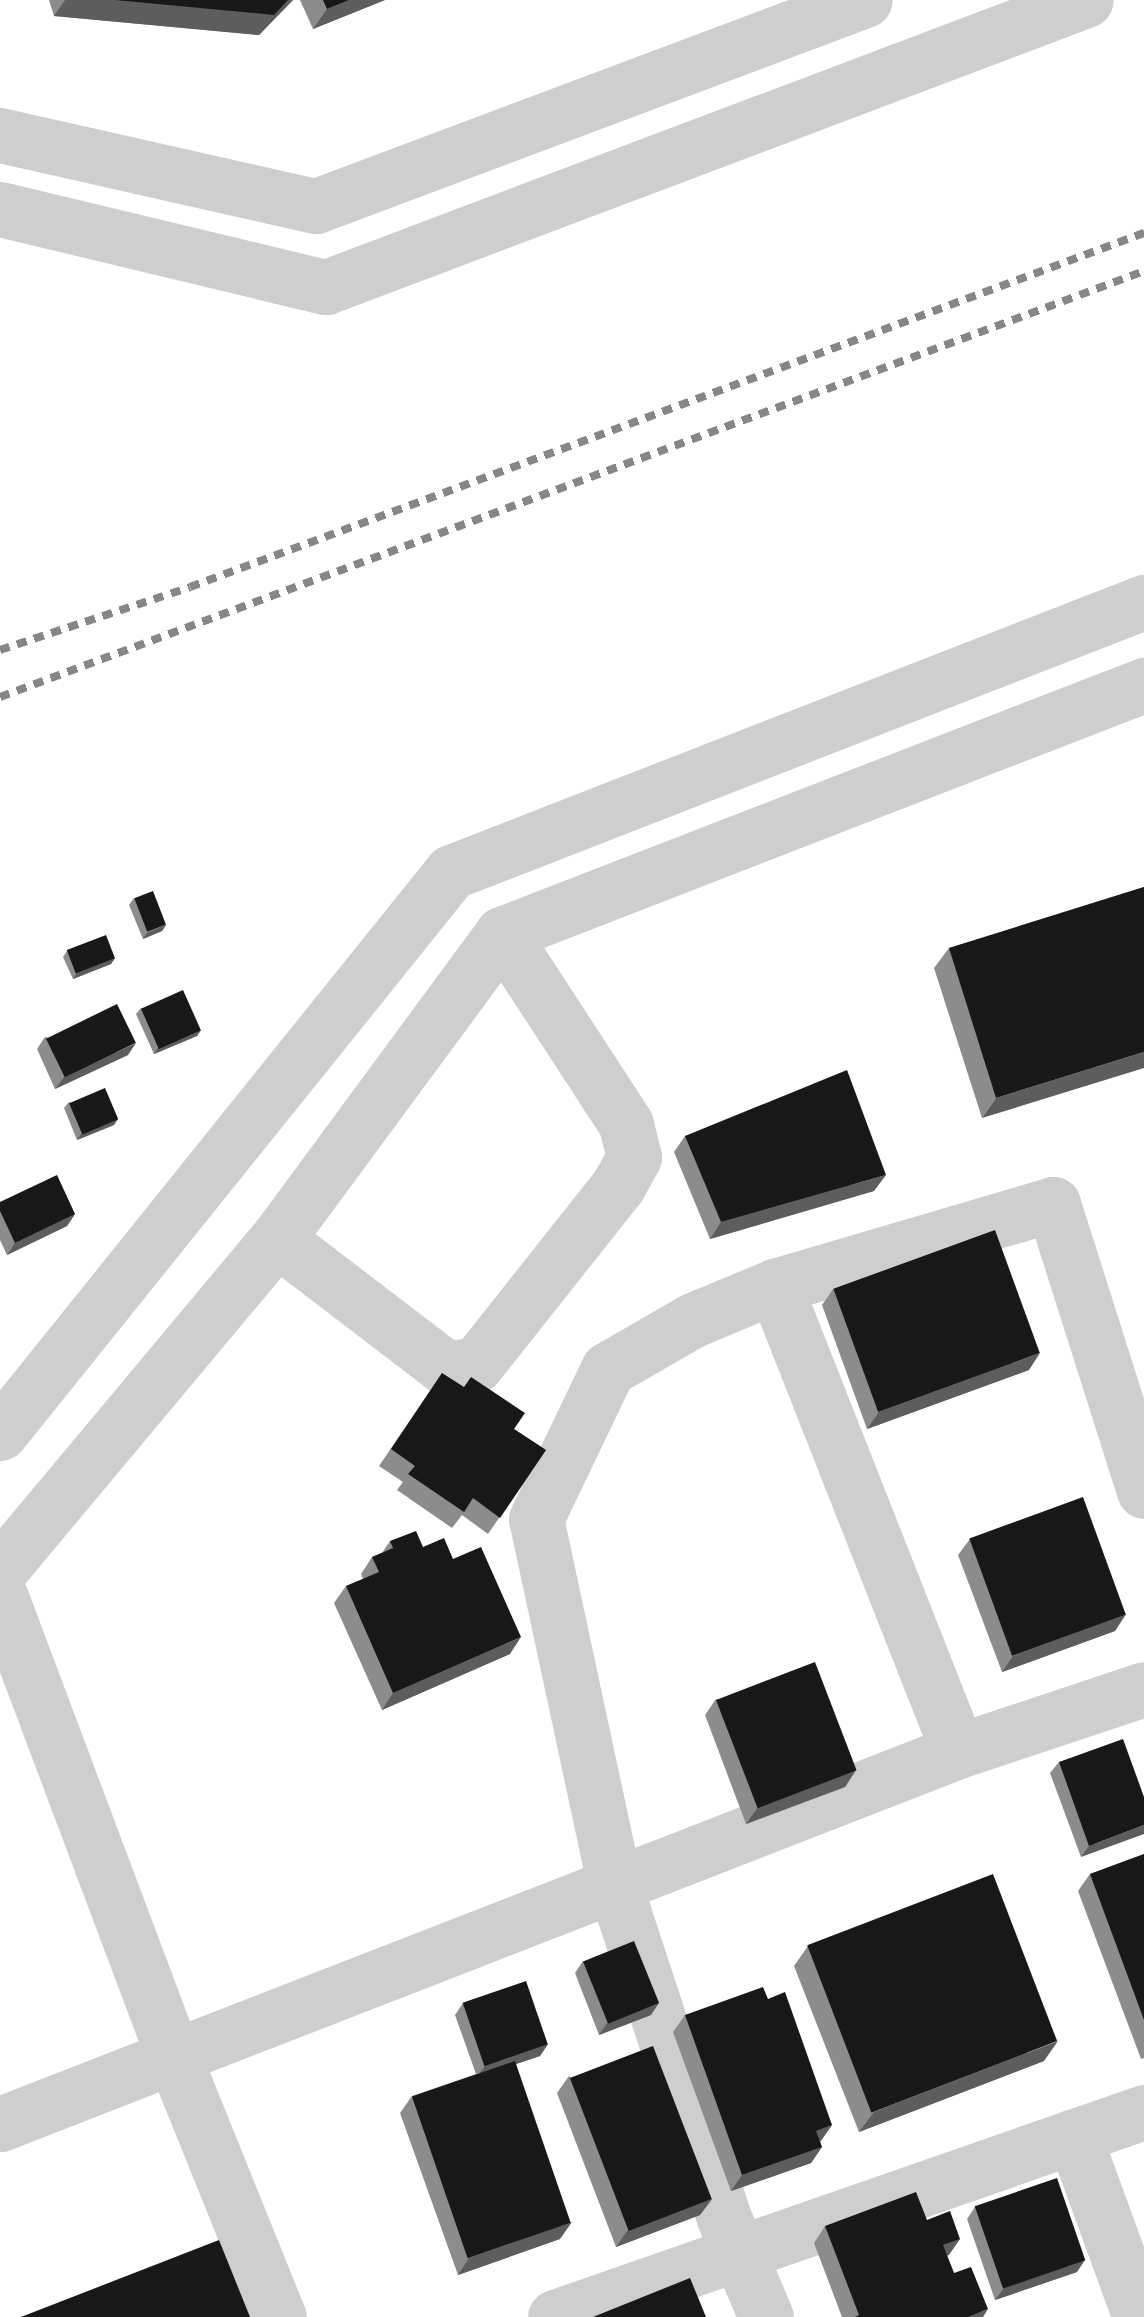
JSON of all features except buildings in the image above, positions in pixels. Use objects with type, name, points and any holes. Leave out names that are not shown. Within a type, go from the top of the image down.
[{"type":"street","points":[[0,135],[316,206],[795,12],[865,0]]},
{"type":"street","points":[[891,0],[915,64]]},
{"type":"street","points":[[0,209],[326,287],[1086,0]]},
{"type":"street","points":[[795,12],[828,97]]},
{"type":"street","points":[[0,1433],[451,872],[1144,602]]},
{"type":"street","points":[[0,1570],[277,1240],[502,934],[1144,685]]},
{"type":"street","points":[[277,1240],[446,1368],[476,1365],[618,1186],[634,1157],[626,1124],[502,934]]},
{"type":"street","points":[[766,2317],[737,2251],[616,1887],[536,1519],[608,1368],[693,1320],[775,1286],[1053,1204],[1144,1491]]},
{"type":"street","points":[[775,1286],[958,1750]]},
{"type":"street","points":[[0,1595],[175,2060],[279,2317]]},
{"type":"street","points":[[0,2124],[175,2060],[958,1750],[1144,1689]]},
{"type":"street","points":[[554,2317],[1144,2112]]},
{"type":"street","points":[[1074,2136],[1140,2317]]},
{"type":"railway","points":[[0,650],[190,587],[1144,233]]},
{"type":"railway","points":[[0,697],[1144,271]]}]
